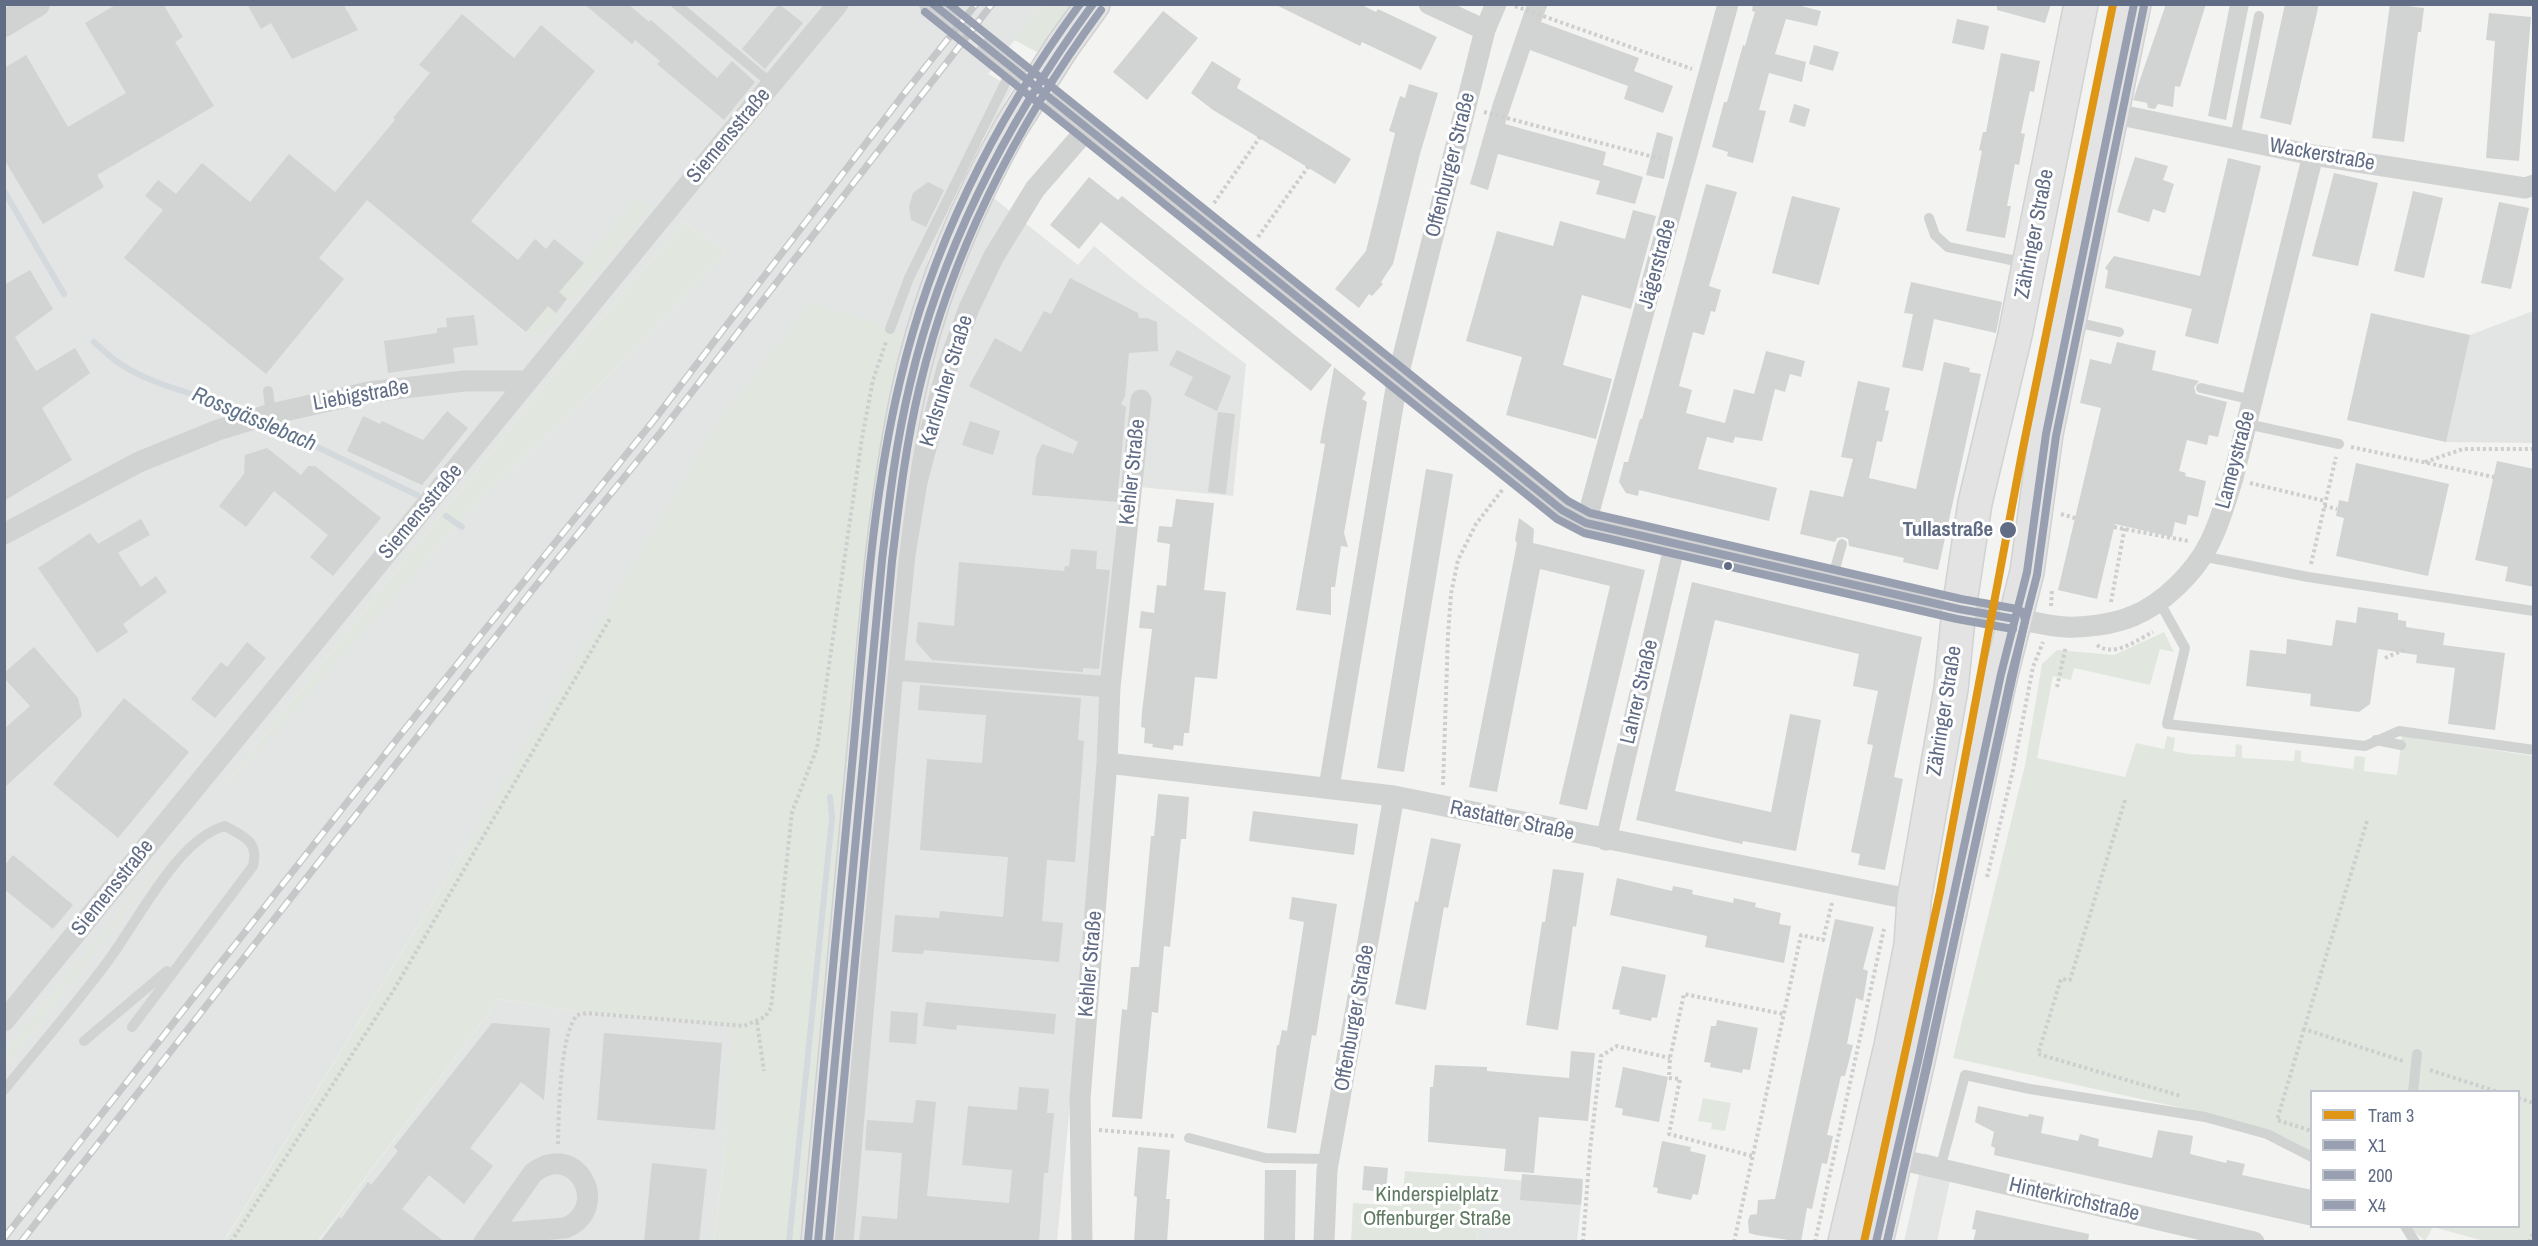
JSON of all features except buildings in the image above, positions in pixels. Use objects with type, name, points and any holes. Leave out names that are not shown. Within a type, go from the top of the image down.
[{"type":"main road","points":[[818,1242],[881,572],[896,460],[916,361],[933,303],[975,195],[1011,126],[1093,4]]},
{"type":"main road","name":"Zähringer Straße","points":[[1845,1242],[1891,1046],[1911,945],[1902,898],[1951,689],[1959,609],[1976,503],[2030,264],[2081,4]]},
{"type":"main road","name":"Zähringer Straße","points":[[1883,1234],[1894,1158],[1918,1061],[2027,572],[2046,434],[2134,6]]},
{"type":"street","points":[[4,24],[37,4]]},
{"type":"street","name":"Siemensstraße","points":[[4,1021],[838,4]]},
{"type":"street","points":[[1429,4],[1485,30]]},
{"type":"street","name":"Offenburger Straße","points":[[1329,787],[1398,376],[1485,30],[1496,4]]},
{"type":"street","name":"Jägerstraße","points":[[1586,523],[1728,4]]},
{"type":"street","points":[[1054,102],[1562,510],[1586,523],[1959,609],[2015,619]]},
{"type":"street","name":"Wackerstraße","points":[[2111,113],[2313,154],[2525,189],[2534,185]]},
{"type":"street","name":"Karlsruher Straße","points":[[843,1242],[893,670],[905,555],[917,482],[947,368],[969,308],[994,256],[1035,189],[1088,128]]},
{"type":"street","name":"Lameystraße","points":[[2015,619],[2070,627],[2134,616],[2159,601],[2202,556],[2223,511],[2233,478],[2313,154]]},
{"type":"street","name":"Liebigstraße","points":[[4,534],[139,462],[218,430],[270,414],[369,392],[464,381],[528,381]]},
{"type":"street","name":"Kehler Straße","points":[[1082,1242],[1080,1099],[1107,763],[1110,687],[1141,400]]},
{"type":"street","name":"Lahrer Straße","points":[[1606,840],[1675,543]]},
{"type":"street","points":[[893,670],[1110,687]]},
{"type":"street","name":"Rastatter Straße","points":[[1107,763],[1394,796],[1902,898]]},
{"type":"street","name":"Offenburger Straße","points":[[1324,1242],[1329,1160],[1394,796]]},
{"type":"street","name":"Hinterkirchstraße","points":[[1894,1158],[2254,1242]]},
{"type":"street","points":[[558,1163],[572,1167],[583,1177],[588,1189],[587,1205],[576,1223],[565,1228],[488,1238],[533,1173],[541,1166],[558,1163]]},
{"type":"lane","points":[[676,4],[772,84]]},
{"type":"lane","points":[[2235,138],[2259,16]]},
{"type":"lane","points":[[890,329],[909,278],[1010,67]]},
{"type":"lane","points":[[1929,218],[1935,235],[1948,247],[2030,264]]},
{"type":"lane","points":[[2068,320],[2119,332]]},
{"type":"lane","points":[[2200,388],[2253,400]]},
{"type":"lane","points":[[268,391],[270,414]]},
{"type":"lane","points":[[2247,424],[2338,444]]},
{"type":"lane","points":[[1832,580],[1842,544]]},
{"type":"lane","points":[[2202,556],[2308,577],[2534,611]]},
{"type":"lane","points":[[2159,601],[2185,648],[2167,724],[2365,746],[2399,731],[2534,750]]},
{"type":"lane","points":[[2376,740],[2401,745]]},
{"type":"lane","points":[[4,1089],[107,964],[138,912],[194,842],[213,829],[225,826],[245,838],[254,847],[256,855],[253,866],[132,1027]]},
{"type":"lane","points":[[120,1018],[181,960]]},
{"type":"lane","points":[[84,1041],[181,960]]},
{"type":"lane","points":[[2413,1090],[2416,1060]]},
{"type":"lane","points":[[1940,1169],[1965,1075],[2030,1089],[2205,1117],[2267,1134],[2310,1156]]},
{"type":"lane","points":[[1189,1138],[1265,1158],[1329,1160]]},
{"type":"lane","points":[[2406,1228],[2415,1242]]},
{"type":"path","points":[[1510,4],[1709,76]]},
{"type":"path","points":[[1466,108],[1685,165]]},
{"type":"path","points":[[1202,220],[1260,137]]},
{"type":"path","points":[[1246,255],[1308,167]]},
{"type":"path","points":[[558,1163],[566,1047],[570,1023],[577,1015],[598,1014],[744,1026],[765,1017],[771,1008],[792,812],[817,748],[862,438],[873,380],[890,329]]},
{"type":"path","points":[[2308,577],[2338,444],[2494,477]]},
{"type":"path","points":[[2424,463],[2463,449],[2534,449]]},
{"type":"path","points":[[1442,806],[1448,635],[1451,594],[1458,560],[1476,524],[1516,472]]},
{"type":"path","points":[[2233,478],[2325,501]]},
{"type":"path","points":[[2324,506],[2337,509]]},
{"type":"path","points":[[2060,514],[2075,518]]},
{"type":"path","points":[[2114,527],[2177,539]]},
{"type":"path","points":[[2112,590],[2125,528]]},
{"type":"path","points":[[2047,624],[2052,585]]},
{"type":"path","points":[[231,1242],[395,988],[611,617]]},
{"type":"path","points":[[2057,687],[2070,627]]},
{"type":"path","points":[[2385,658],[2406,649]]},
{"type":"path","points":[[2125,800],[2070,980],[2061,979],[2038,1054],[2192,1099]]},
{"type":"path","points":[[2277,1120],[2367,821]]},
{"type":"path","points":[[1734,1242],[1801,935],[1823,940],[1837,885]]},
{"type":"path","points":[[1815,1242],[1902,898]]},
{"type":"path","points":[[1752,1156],[1669,1134],[1680,1079],[1669,1078],[1670,1058],[1684,994],[1783,1014]]},
{"type":"path","points":[[757,1022],[764,1071]]},
{"type":"path","points":[[2304,1029],[2416,1060],[2493,1090]]},
{"type":"path","points":[[1583,1242],[1590,1150],[1601,1056],[1617,1046],[1670,1058]]},
{"type":"path","points":[[2268,1119],[2310,1130]]},
{"type":"path","points":[[1080,1128],[1189,1138]]},
{"type":"path","points":[[2529,1242],[2534,1233]]},
{"type":"shaded area","points":[[4,5],[1042,5],[988,74],[1013,88],[970,161],[929,257],[910,334],[839,313],[469,843],[224,1241],[5,1241],[5,1066],[181,839],[5,1051]],"holes":[[[685,222],[725,253],[602,382],[482,496],[209,805],[563,362]]]},
{"type":"shaded area","points":[[991,196],[1078,265],[1094,246],[1246,364],[1233,496],[1129,486],[1057,1241],[829,1242],[900,500],[935,352],[960,269]]},
{"type":"shaded area","points":[[2533,311],[2533,443],[2446,442],[2379,427],[2385,405],[2470,335]]},
{"type":"shaded area","points":[[499,999],[587,1013],[734,1025],[723,1168],[714,1241],[318,1242]]},
{"type":"shaded area","points":[[1924,1153],[1954,1162],[1937,1241],[1904,1242]]},
{"type":"shaded area","points":[[1483,1177],[1583,1186],[1577,1241],[1477,1242]]},
{"type":"green space","points":[[1042,5],[1073,5],[1037,52],[1014,40]]},
{"type":"green space","points":[[637,199],[651,206],[575,298],[567,299],[559,292]]},
{"type":"green space","points":[[685,222],[725,253],[602,382],[482,496],[195,822],[5,1066],[5,1051],[233,775],[563,362]]},
{"type":"green space","points":[[811,303],[910,334],[806,1241],[714,1241],[723,1168],[733,1025],[587,1013],[499,999],[318,1241],[224,1242],[469,843],[720,420]]},
{"type":"green space","points":[[548,306],[556,313],[557,321],[537,338],[528,330]]},
{"type":"green space","points":[[2164,632],[2174,652],[2160,649],[2150,685],[2074,668],[2071,680],[2053,676],[2037,758],[2125,777],[2136,743],[2164,749],[2167,736],[2175,738],[2173,751],[2189,754],[2235,757],[2236,744],[2242,745],[2242,758],[2294,761],[2295,750],[2301,751],[2301,762],[2353,769],[2355,756],[2365,757],[2364,771],[2397,775],[2402,736],[2533,756],[2533,1241],[2484,1241],[2437,1228],[2520,1228],[2520,1090],[2310,1090],[2310,1152],[2205,1113],[1953,1058],[2025,765],[2042,664],[2057,650],[2114,655]]},
{"type":"green space","points":[[1703,1098],[1731,1103],[1725,1131],[1711,1129],[1712,1123],[1698,1121]]},
{"type":"green space","name":"Kinderspielplatz Offenburger Straße","points":[[1405,1171],[1483,1177],[1477,1241],[1351,1241],[1353,1203],[1402,1206]]},
{"type":"green space","points":[[2410,1228],[2432,1228],[2425,1241]]},
{"type":"waterway","name":"Rossgässlebach","points":[[4,191],[64,294]]},
{"type":"waterway","name":"Rossgässlebach","points":[[94,342],[119,363],[149,379],[249,414]]},
{"type":"waterway","name":"Rossgässlebach","points":[[263,421],[417,495]]},
{"type":"waterway","name":"Rossgässlebach","points":[[446,516],[462,527]]},
{"type":"waterway","name":"Rossgässlebach","points":[[789,1242],[832,818],[830,797]]},
{"type":"tunnel","points":[[950,19],[999,58]]},
{"type":"railway","points":[[4,1238],[397,739],[654,420],[903,95],[976,4]]},
{"type":"railway","points":[[21,1242],[530,593],[661,432],[992,4]]},
{"type":"tram line","name":"3","points":[[1864,1242],[1940,892],[2022,453],[2113,4]]},
{"type":"transit line","name":"X1","points":[[933,4],[1562,510],[1586,523],[1959,609],[2015,619]]},
{"type":"transit line","name":"X4","points":[[949,4],[1568,501],[1590,513],[2023,612],[2025,621],[1887,1242]]},
{"type":"transit line","name":"X4","points":[[808,1241],[869,572],[882,476],[900,381],[930,280],[971,184],[1021,91],[1080,4]]},
{"type":"transit line","name":"X1","points":[[818,1242],[882,560],[893,472],[905,406],[940,283],[982,185],[1033,92],[1093,4]]},
{"type":"transit line","name":"X1","points":[[1876,1242],[1918,1061],[2001,674],[2027,572],[2046,434],[2134,4]]},
{"type":"transit line","name":"200","points":[[1887,1242],[2011,676],[2037,575],[2056,436],[2144,6]]},
{"type":"transit line","name":"200","points":[[829,1242],[892,561],[903,473],[915,407],[934,334],[951,284],[992,188],[1042,97],[1101,10]]},
{"type":"transit line","name":"200","points":[[925,12],[1557,519],[1584,533],[1957,619],[2013,629]]},
{"type":"place","name":"Tullastraße","points":[[2008,530]]}]
